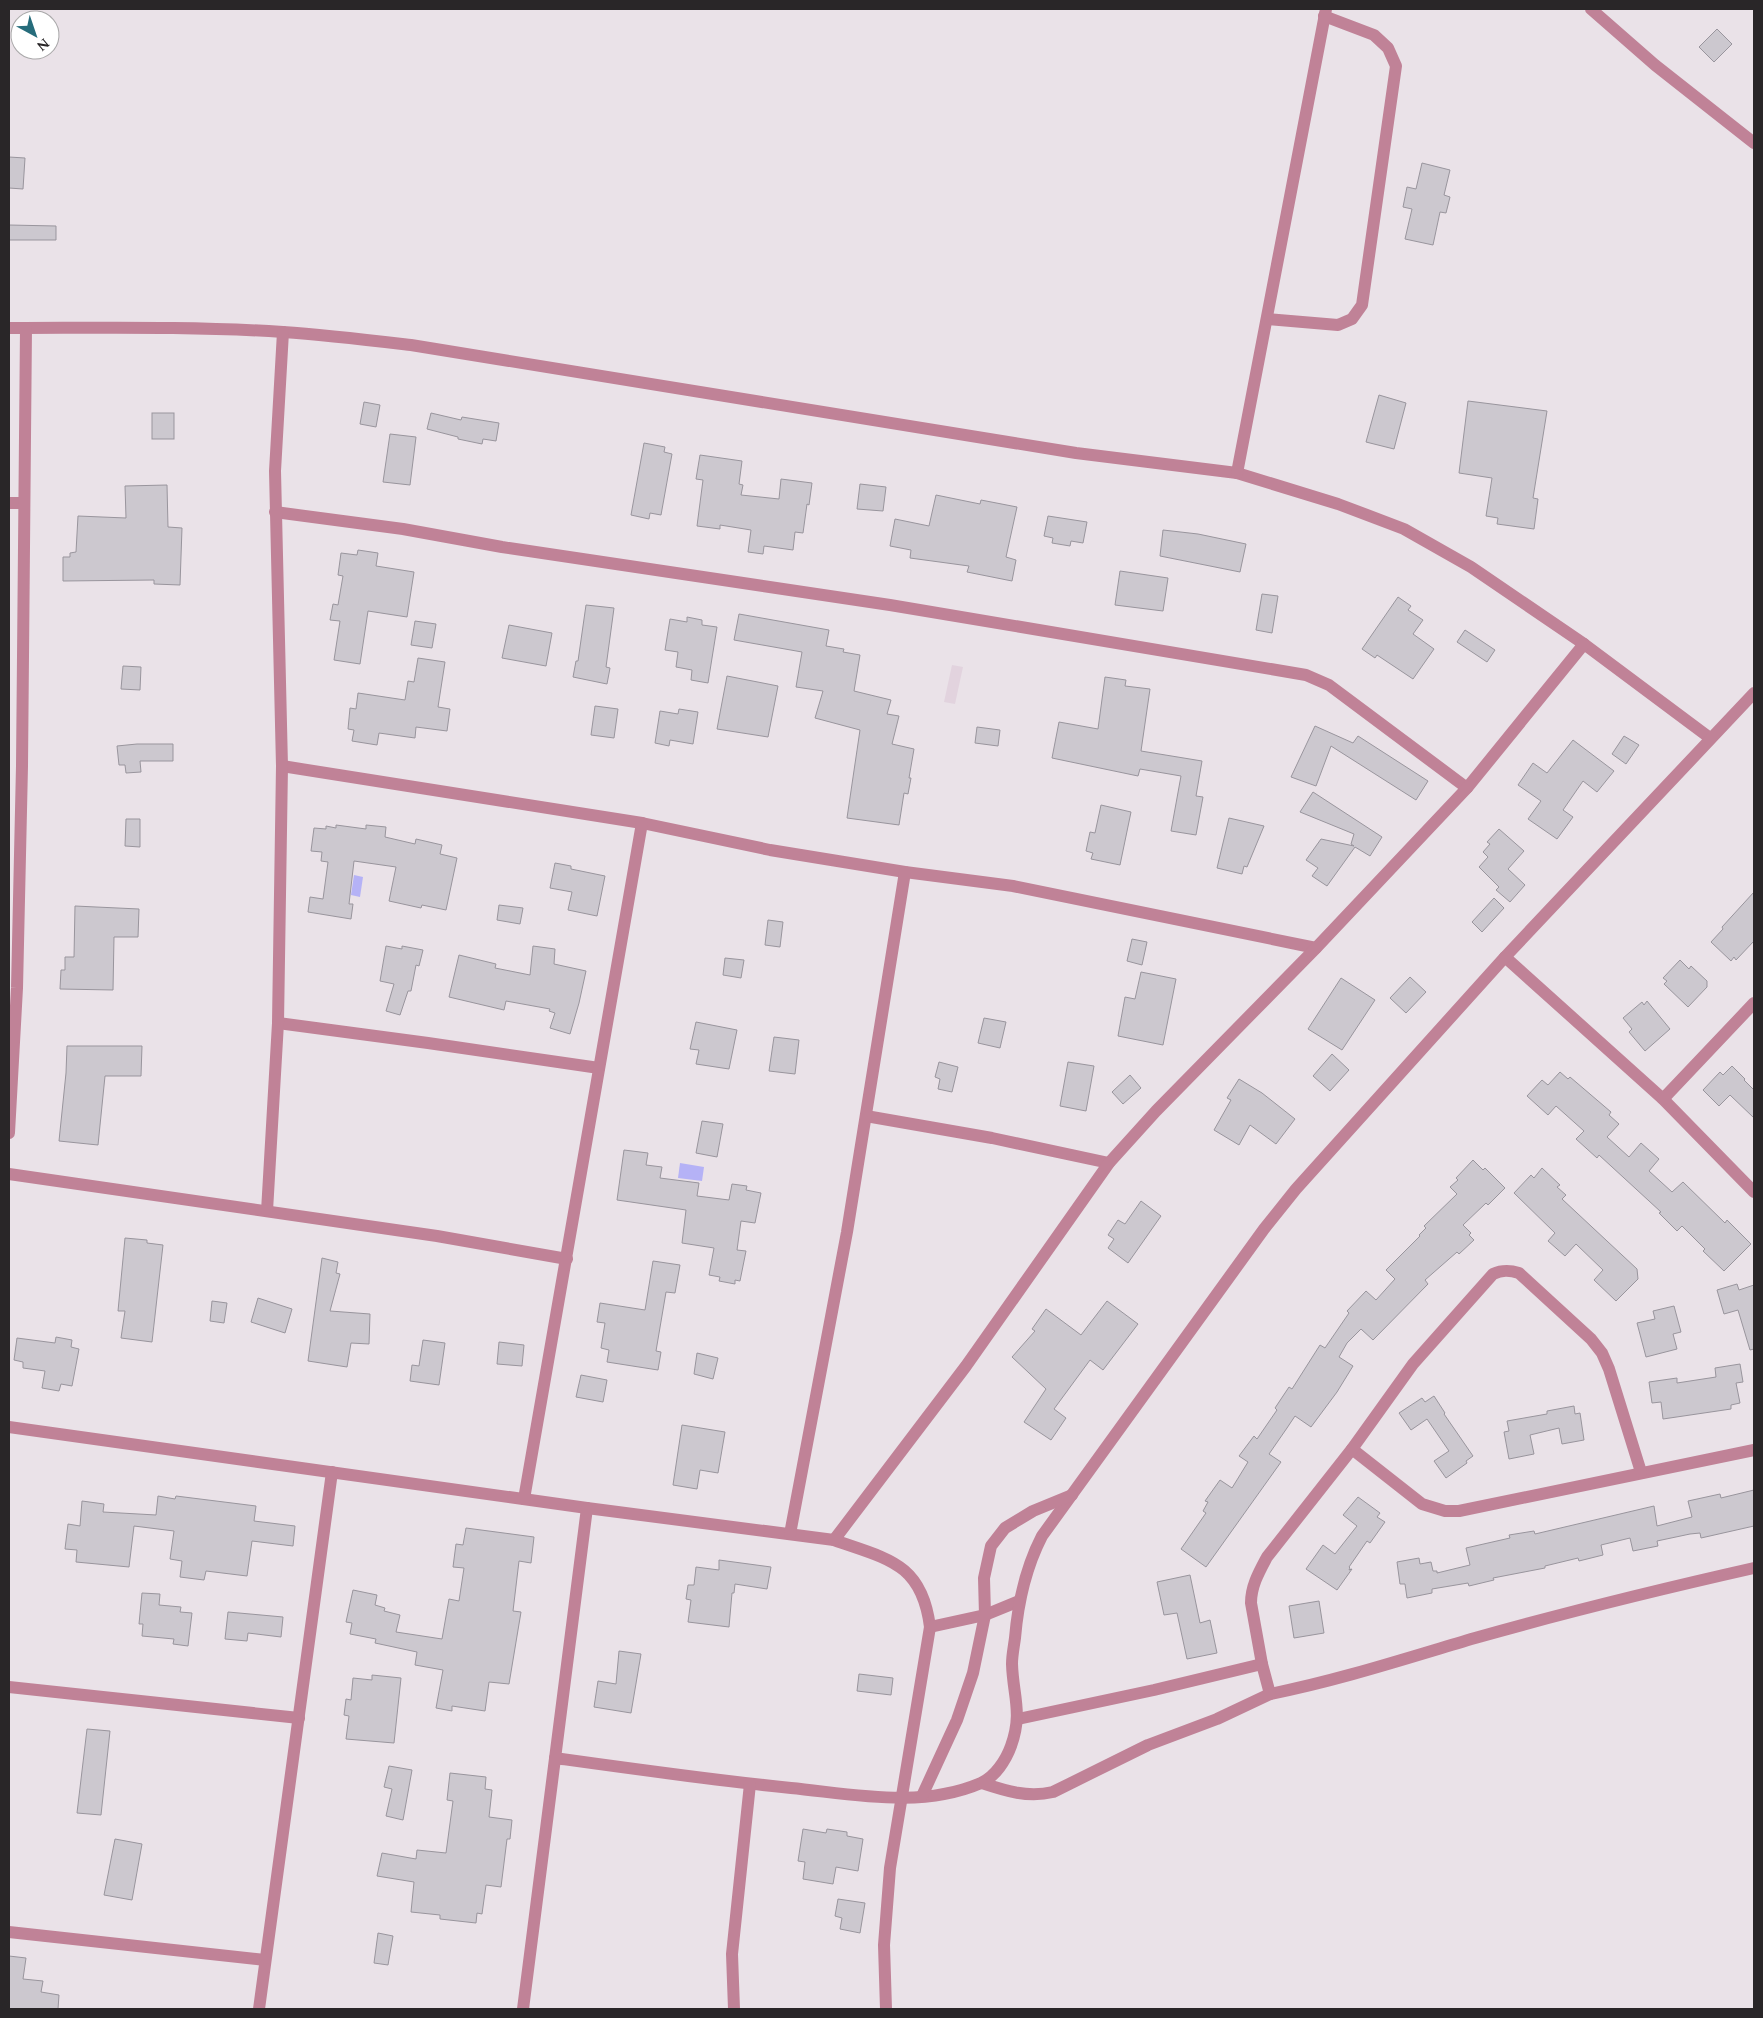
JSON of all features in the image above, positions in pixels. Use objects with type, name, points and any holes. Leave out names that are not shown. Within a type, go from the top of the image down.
[{"type":"street","points":[[1591,9],[1655,65],[1754,142]]},
{"type":"street","points":[[1237,473],[1325,12],[1374,35],[1388,48],[1396,66],[1362,305],[1352,319],[1338,325],[1267,319]]},
{"type":"street","points":[[9,328],[166,328],[283,332],[411,345],[1076,454],[1237,473],[1338,504],[1404,529],[1471,567],[1584,644],[1710,738]]},
{"type":"street","points":[[9,1133],[22,766],[26,328]]},
{"type":"street","points":[[268,1210],[278,1023],[282,766],[275,471],[283,332]]},
{"type":"street","points":[[9,503],[24,503]]},
{"type":"street","points":[[275,512],[403,529],[502,547],[890,605],[1306,675],[1329,685],[1467,788]]},
{"type":"street","points":[[834,1540],[966,1366],[1109,1163],[1206,1059],[1316,948],[1467,788],[1584,644]]},
{"type":"street","points":[[555,1758],[750,1784],[903,1799],[961,1790],[982,1783],[995,1773],[1011,1746],[1018,1719],[1012,1663],[1019,1601],[1030,1563],[1042,1536],[1279,1210],[1505,957],[1754,693]]},
{"type":"street","points":[[282,766],[642,823],[770,850],[905,872],[1013,886],[1316,948]]},
{"type":"street","points":[[524,1499],[642,823]]},
{"type":"street","points":[[790,1534],[832,1323],[905,872]]},
{"type":"street","points":[[1505,957],[1663,1099],[1754,1192]]},
{"type":"street","points":[[1663,1099],[1754,1003]]},
{"type":"street","points":[[278,1023],[600,1068]]},
{"type":"street","points":[[866,1116],[992,1138],[1109,1163]]},
{"type":"street","points":[[9,1174],[268,1210],[438,1236],[567,1259]]},
{"type":"street","points":[[1270,1694],[1262,1664],[1251,1603],[1251,1594],[1260,1570],[1267,1557],[1352,1449],[1413,1364],[1493,1274],[1510,1270],[1519,1273],[1591,1339],[1602,1353],[1609,1369],[1641,1472]]},
{"type":"street","points":[[9,1427],[587,1508],[834,1540],[872,1553],[905,1570],[911,1576],[923,1596],[930,1627],[903,1799],[896,1830],[885,1917],[886,2009]]},
{"type":"street","points":[[1352,1449],[1422,1504],[1445,1510],[1459,1511],[1754,1450]]},
{"type":"street","points":[[259,2009],[332,1472]]},
{"type":"street","points":[[922,1796],[957,1720],[973,1673],[985,1615],[984,1578],[991,1546],[1005,1528],[1033,1511],[1072,1495]]},
{"type":"street","points":[[523,2009],[587,1508]]},
{"type":"street","points":[[982,1783],[1006,1792],[1044,1794],[1053,1792],[1148,1745],[1216,1719],[1270,1694],[1354,1675],[1476,1638],[1642,1593],[1754,1568]]},
{"type":"street","points":[[930,1627],[985,1615],[1019,1601]]},
{"type":"street","points":[[1018,1719],[1154,1690],[1262,1664]]},
{"type":"street","points":[[9,1687],[299,1718]]},
{"type":"street","points":[[734,2009],[732,1954],[750,1784]]},
{"type":"street","points":[[9,1932],[265,1960]]},
{"type":"shaded area","points":[[952,665],[963,667],[955,704],[944,702]]},
{"type":"shaded area","points":[[354,875],[363,877],[360,897],[351,895]]},
{"type":"shaded area","points":[[680,1163],[704,1167],[702,1181],[678,1178]]},
{"type":"building","points":[[1717,29],[1732,44],[1714,62],[1699,47]]},
{"type":"building","points":[[9,157],[25,158],[23,189],[9,188]]},
{"type":"building","points":[[1422,163],[1450,170],[1444,195],[1450,197],[1446,213],[1440,212],[1433,245],[1405,239],[1412,209],[1403,207],[1407,187],[1416,189]]},
{"type":"building","points":[[9,225],[56,226],[56,240],[9,240]]},
{"type":"building","points":[[1379,395],[1406,403],[1394,449],[1366,442]]},
{"type":"building","points":[[1468,401],[1547,411],[1533,498],[1538,499],[1534,529],[1497,524],[1498,518],[1486,516],[1492,478],[1459,473]]},
{"type":"building","points":[[364,402],[380,405],[376,427],[360,424]]},
{"type":"building","points":[[152,413],[174,413],[174,439],[152,439]]},
{"type":"building","points":[[431,413],[461,420],[462,417],[499,423],[496,441],[483,439],[482,444],[427,429]]},
{"type":"building","points":[[390,434],[416,437],[410,485],[383,482]]},
{"type":"building","points":[[644,443],[665,447],[664,452],[672,454],[661,515],[650,513],[649,519],[631,515]]},
{"type":"building","points":[[700,455],[742,461],[739,484],[743,485],[741,495],[779,499],[781,479],[812,483],[803,533],[795,532],[793,550],[764,546],[763,554],[748,552],[751,530],[720,525],[720,529],[697,526],[703,480],[696,479]]},
{"type":"building","points":[[860,484],[886,487],[883,511],[857,509]]},
{"type":"building","points":[[167,485],[168,527],[182,528],[180,585],[154,584],[154,580],[63,581],[63,557],[70,557],[70,553],[76,552],[78,516],[126,518],[125,486]]},
{"type":"building","points":[[936,495],[980,504],[981,500],[1017,507],[1006,557],[1016,560],[1012,581],[967,572],[969,566],[910,558],[911,550],[890,546],[895,519],[929,526]]},
{"type":"building","points":[[1048,516],[1087,522],[1083,543],[1071,541],[1070,546],[1052,543],[1053,538],[1044,536]]},
{"type":"building","points":[[1163,530],[1198,534],[1246,544],[1240,572],[1160,556]]},
{"type":"building","points":[[358,550],[378,553],[376,566],[414,572],[407,617],[368,611],[360,664],[334,660],[340,621],[330,620],[333,604],[338,605],[343,576],[338,575],[341,553],[357,555]]},
{"type":"building","points":[[1120,571],[1168,578],[1163,611],[1115,605]]},
{"type":"building","points":[[1262,594],[1278,596],[1272,633],[1256,630]]},
{"type":"building","points":[[1398,597],[1411,606],[1408,610],[1423,620],[1413,634],[1434,649],[1413,679],[1377,655],[1375,658],[1362,649]]},
{"type":"building","points":[[586,605],[614,608],[606,667],[610,668],[607,684],[573,677],[576,661],[578,661]]},
{"type":"building","points":[[739,614],[829,630],[826,646],[844,649],[843,652],[860,655],[854,691],[891,700],[887,714],[899,716],[892,744],[914,749],[908,794],[904,793],[899,825],[847,818],[860,730],[815,718],[823,691],[796,687],[802,652],[734,640]]},
{"type":"building","points":[[687,617],[702,620],[702,625],[717,627],[708,683],[691,680],[692,670],[676,667],[678,652],[665,650],[670,619],[687,622]]},
{"type":"building","points":[[415,621],[436,624],[432,648],[411,645]]},
{"type":"building","points":[[509,625],[552,633],[546,666],[502,658]]},
{"type":"building","points":[[1465,630],[1495,650],[1487,662],[1457,642]]},
{"type":"building","points":[[418,658],[445,662],[438,707],[450,709],[447,731],[416,727],[415,738],[379,733],[377,745],[352,741],[354,730],[348,729],[350,708],[356,709],[358,693],[405,700],[408,681],[414,682]]},
{"type":"building","points":[[123,666],[141,667],[140,690],[121,689]]},
{"type":"building","points":[[727,676],[778,686],[768,737],[717,729]]},
{"type":"building","points":[[1105,677],[1126,680],[1125,686],[1150,689],[1141,751],[1202,761],[1196,796],[1203,797],[1196,835],[1171,831],[1181,776],[1140,769],[1138,776],[1052,758],[1059,722],[1098,729]]},
{"type":"building","points":[[595,706],[618,709],[614,738],[591,735]]},
{"type":"building","points":[[679,709],[698,712],[693,744],[670,740],[669,746],[655,743],[660,711],[678,714]]},
{"type":"building","points":[[1315,726],[1353,743],[1358,736],[1428,781],[1416,800],[1331,746],[1316,786],[1291,777]]},
{"type":"building","points":[[977,727],[1000,730],[998,746],[975,743]]},
{"type":"building","points":[[1624,736],[1639,745],[1626,764],[1612,754]]},
{"type":"building","points":[[1573,740],[1614,771],[1597,792],[1583,781],[1563,810],[1573,817],[1557,839],[1528,819],[1541,801],[1518,785],[1533,763],[1547,773]]},
{"type":"building","points":[[173,744],[173,761],[140,761],[141,772],[126,773],[125,765],[119,765],[117,746]]},
{"type":"building","points":[[1313,792],[1382,837],[1370,856],[1355,847],[1327,886],[1312,876],[1318,868],[1306,860],[1321,839],[1354,846],[1351,844],[1354,834],[1300,812]]},
{"type":"building","points":[[1101,805],[1131,812],[1120,865],[1091,859],[1093,853],[1086,851],[1090,832],[1095,833]]},
{"type":"building","points":[[1229,818],[1264,826],[1247,867],[1244,866],[1242,874],[1217,868]]},
{"type":"building","points":[[126,819],[140,819],[140,847],[125,846]]},
{"type":"building","points":[[336,825],[366,829],[366,825],[386,827],[385,837],[415,844],[416,839],[442,845],[440,854],[457,858],[446,910],[422,905],[421,908],[389,901],[396,867],[354,861],[349,904],[353,904],[351,919],[308,912],[310,897],[323,899],[328,862],[321,861],[322,852],[311,851],[314,828],[326,829],[326,826],[336,828]]},
{"type":"building","points":[[1499,829],[1524,851],[1508,869],[1525,885],[1510,902],[1496,890],[1499,887],[1479,867],[1488,857],[1483,852],[1490,844],[1487,842]]},
{"type":"building","points":[[555,863],[571,866],[571,869],[605,876],[597,916],[568,910],[572,892],[550,888]]},
{"type":"building","points":[[1754,892],[1754,941],[1736,960],[1734,957],[1731,961],[1711,942]]},
{"type":"building","points":[[1494,898],[1504,908],[1482,932],[1472,922]]},
{"type":"building","points":[[499,905],[523,908],[520,924],[497,920]]},
{"type":"building","points":[[75,906],[139,909],[138,937],[114,937],[113,990],[60,989],[61,970],[65,970],[65,957],[74,957]]},
{"type":"building","points":[[768,920],[783,922],[780,947],[765,945]]},
{"type":"building","points":[[1132,939],[1147,942],[1142,965],[1127,961]]},
{"type":"building","points":[[386,946],[402,949],[402,946],[423,950],[419,966],[416,965],[411,991],[408,991],[400,1015],[386,1011],[394,984],[380,981]]},
{"type":"building","points":[[533,946],[555,949],[554,964],[586,971],[570,1034],[550,1028],[555,1013],[549,1011],[550,1009],[506,1001],[504,1010],[449,997],[459,955],[496,964],[495,968],[530,975]]},
{"type":"building","points":[[725,958],[744,960],[741,978],[723,975]]},
{"type":"building","points":[[1680,960],[1689,969],[1691,966],[1707,981],[1707,987],[1688,1007],[1664,984],[1667,981],[1663,978]]},
{"type":"building","points":[[1141,972],[1176,979],[1163,1045],[1118,1036],[1125,997],[1135,999]]},
{"type":"building","points":[[1410,977],[1426,992],[1406,1013],[1390,998]]},
{"type":"building","points":[[1341,978],[1375,1000],[1342,1050],[1308,1029]]},
{"type":"building","points":[[1647,1001],[1670,1029],[1645,1051],[1629,1032],[1632,1029],[1623,1018],[1642,1002],[1644,1005]]},
{"type":"building","points":[[984,1018],[1006,1022],[1000,1048],[978,1043]]},
{"type":"building","points":[[696,1022],[737,1030],[729,1069],[696,1064],[699,1050],[690,1049]]},
{"type":"building","points":[[774,1037],[799,1040],[795,1074],[769,1071]]},
{"type":"building","points":[[67,1046],[142,1046],[141,1076],[105,1076],[98,1145],[59,1141]]},
{"type":"building","points":[[1332,1054],[1349,1070],[1330,1091],[1313,1076]]},
{"type":"building","points":[[939,1062],[958,1067],[952,1092],[938,1089],[940,1079],[935,1077]]},
{"type":"building","points":[[1068,1062],[1094,1066],[1086,1111],[1060,1106]]},
{"type":"building","points":[[1732,1066],[1754,1090],[1754,1118],[1730,1095],[1719,1106],[1703,1090],[1720,1072],[1723,1075]]},
{"type":"building","points":[[1560,1072],[1568,1079],[1570,1077],[1611,1112],[1609,1115],[1619,1124],[1607,1137],[1629,1157],[1641,1143],[1659,1159],[1649,1171],[1672,1192],[1683,1182],[1725,1223],[1727,1220],[1751,1244],[1724,1271],[1703,1251],[1705,1249],[1682,1226],[1677,1231],[1659,1213],[1661,1212],[1599,1155],[1597,1158],[1576,1139],[1584,1131],[1556,1106],[1548,1115],[1527,1096],[1542,1080],[1548,1085]]},
{"type":"building","points":[[1130,1075],[1141,1088],[1123,1104],[1112,1092]]},
{"type":"building","points":[[1239,1079],[1262,1093],[1295,1119],[1276,1144],[1250,1125],[1239,1145],[1214,1130],[1231,1100],[1227,1098]]},
{"type":"building","points":[[702,1121],[723,1124],[717,1157],[696,1153]]},
{"type":"building","points":[[624,1150],[648,1153],[646,1165],[662,1167],[660,1178],[699,1183],[697,1196],[729,1200],[732,1184],[747,1186],[746,1190],[761,1193],[755,1223],[741,1221],[737,1250],[746,1251],[740,1281],[735,1280],[735,1284],[719,1281],[720,1277],[709,1275],[714,1248],[682,1243],[686,1210],[617,1200]]},
{"type":"building","points":[[1473,1160],[1483,1170],[1485,1168],[1505,1188],[1488,1205],[1486,1203],[1463,1225],[1471,1233],[1469,1235],[1474,1240],[1425,1280],[1428,1284],[1373,1340],[1361,1329],[1347,1343],[1339,1357],[1353,1366],[1337,1392],[1311,1427],[1295,1416],[1269,1454],[1281,1462],[1206,1567],[1181,1549],[1206,1513],[1203,1511],[1208,1502],[1205,1501],[1220,1480],[1232,1488],[1248,1462],[1239,1456],[1254,1436],[1257,1439],[1277,1410],[1275,1408],[1289,1387],[1292,1389],[1320,1345],[1325,1348],[1349,1313],[1347,1311],[1366,1291],[1376,1300],[1395,1279],[1386,1270],[1420,1236],[1426,1228],[1424,1226],[1457,1194],[1450,1187],[1458,1180],[1456,1178]]},
{"type":"building","points":[[1542,1168],[1560,1185],[1557,1187],[1566,1195],[1562,1199],[1637,1269],[1638,1279],[1616,1301],[1594,1280],[1603,1270],[1576,1244],[1565,1256],[1548,1241],[1555,1233],[1514,1193],[1531,1175],[1534,1178]]},
{"type":"building","points":[[1141,1201],[1161,1216],[1128,1263],[1108,1248],[1114,1239],[1108,1235],[1118,1220],[1125,1224]]},
{"type":"building","points":[[125,1238],[147,1240],[147,1243],[163,1245],[152,1342],[121,1338],[125,1311],[118,1311]]},
{"type":"building","points":[[322,1258],[338,1262],[336,1273],[340,1274],[330,1311],[370,1314],[369,1344],[351,1343],[347,1367],[308,1361]]},
{"type":"building","points":[[653,1261],[680,1265],[675,1293],[666,1292],[656,1351],[661,1352],[658,1370],[607,1362],[609,1350],[601,1348],[605,1323],[597,1322],[600,1303],[645,1310]]},
{"type":"building","points":[[1737,1284],[1739,1290],[1754,1285],[1754,1349],[1750,1350],[1738,1310],[1724,1314],[1717,1290]]},
{"type":"building","points":[[258,1298],[292,1309],[285,1333],[251,1322]]},
{"type":"building","points":[[212,1301],[227,1303],[224,1323],[210,1321]]},
{"type":"building","points":[[1107,1301],[1138,1324],[1103,1370],[1090,1360],[1054,1409],[1066,1418],[1051,1440],[1024,1422],[1046,1389],[1012,1357],[1035,1331],[1032,1329],[1046,1309],[1081,1335]]},
{"type":"building","points":[[1674,1306],[1681,1332],[1673,1334],[1677,1349],[1646,1357],[1637,1323],[1655,1319],[1653,1311]]},
{"type":"building","points":[[56,1337],[72,1340],[71,1347],[79,1349],[72,1386],[61,1384],[59,1391],[42,1388],[45,1371],[23,1368],[23,1362],[14,1360],[17,1338],[55,1343]]},
{"type":"building","points":[[423,1340],[445,1343],[439,1385],[410,1381],[412,1365],[419,1366]]},
{"type":"building","points":[[499,1342],[524,1345],[522,1366],[497,1364]]},
{"type":"building","points":[[697,1353],[718,1358],[713,1379],[694,1374]]},
{"type":"building","points":[[1740,1364],[1743,1382],[1736,1383],[1740,1403],[1731,1405],[1731,1409],[1663,1419],[1661,1402],[1652,1403],[1649,1382],[1677,1378],[1677,1383],[1716,1377],[1715,1368]]},
{"type":"building","points":[[581,1375],[607,1380],[603,1402],[576,1397]]},
{"type":"building","points":[[1434,1396],[1473,1456],[1466,1461],[1467,1463],[1446,1478],[1434,1461],[1449,1451],[1427,1419],[1411,1430],[1399,1413],[1422,1398],[1425,1402]]},
{"type":"building","points":[[1574,1406],[1575,1414],[1580,1413],[1584,1440],[1562,1444],[1559,1428],[1530,1435],[1534,1454],[1509,1459],[1504,1432],[1509,1431],[1507,1421],[1547,1414],[1547,1411]]},
{"type":"building","points":[[682,1425],[725,1432],[718,1473],[700,1470],[697,1489],[673,1485]]},
{"type":"building","points":[[1754,1490],[1754,1526],[1701,1538],[1700,1533],[1690,1534],[1657,1541],[1658,1546],[1633,1551],[1630,1538],[1601,1545],[1603,1555],[1579,1561],[1578,1558],[1545,1566],[1545,1568],[1493,1578],[1494,1580],[1469,1586],[1468,1583],[1432,1589],[1432,1593],[1407,1598],[1405,1584],[1400,1584],[1397,1562],[1419,1558],[1420,1564],[1431,1562],[1433,1571],[1437,1571],[1437,1573],[1470,1565],[1466,1548],[1510,1538],[1509,1535],[1534,1531],[1535,1534],[1654,1506],[1657,1526],[1692,1517],[1688,1501],[1720,1494],[1721,1498]]},
{"type":"building","points":[[158,1496],[175,1499],[176,1496],[256,1506],[254,1521],[295,1526],[293,1546],[252,1541],[247,1576],[206,1571],[204,1580],[180,1577],[182,1561],[170,1559],[174,1531],[134,1526],[129,1567],[76,1562],[77,1550],[65,1549],[68,1524],[80,1526],[82,1501],[104,1504],[103,1512],[156,1515]]},
{"type":"building","points":[[1358,1497],[1380,1513],[1377,1517],[1385,1522],[1370,1543],[1367,1541],[1349,1567],[1349,1570],[1352,1569],[1337,1590],[1306,1569],[1323,1545],[1335,1554],[1357,1526],[1343,1515]]},
{"type":"building","points":[[466,1528],[534,1537],[531,1563],[519,1561],[513,1611],[521,1612],[509,1684],[489,1682],[485,1711],[452,1706],[452,1711],[436,1708],[443,1670],[415,1665],[417,1652],[375,1643],[376,1639],[350,1634],[352,1623],[346,1622],[353,1590],[377,1595],[375,1605],[385,1608],[384,1611],[400,1615],[396,1632],[442,1639],[449,1599],[459,1601],[464,1568],[453,1567],[456,1544],[463,1545]]},
{"type":"building","points":[[719,1560],[771,1567],[767,1589],[735,1584],[734,1593],[732,1593],[729,1627],[688,1622],[691,1600],[686,1599],[688,1585],[694,1585],[696,1567],[719,1570]]},
{"type":"building","points":[[1190,1575],[1200,1623],[1210,1620],[1217,1653],[1187,1659],[1177,1613],[1164,1615],[1157,1582]]},
{"type":"building","points":[[142,1593],[160,1594],[159,1605],[181,1607],[180,1612],[192,1613],[188,1646],[173,1644],[174,1639],[142,1636],[143,1624],[139,1624]]},
{"type":"building","points":[[1319,1601],[1324,1633],[1294,1638],[1289,1606]]},
{"type":"building","points":[[228,1612],[283,1617],[281,1637],[248,1633],[247,1641],[225,1639]]},
{"type":"building","points":[[619,1651],[641,1654],[631,1713],[594,1707],[598,1681],[616,1684]]},
{"type":"building","points":[[859,1674],[893,1678],[891,1695],[857,1691]]},
{"type":"building","points":[[372,1675],[401,1678],[394,1743],[346,1739],[349,1716],[344,1715],[346,1699],[351,1700],[353,1678],[372,1680]]},
{"type":"building","points":[[87,1729],[110,1731],[101,1815],[77,1813]]},
{"type":"building","points":[[389,1766],[412,1770],[403,1820],[386,1816],[392,1789],[384,1787]]},
{"type":"building","points":[[450,1773],[486,1777],[485,1789],[492,1790],[489,1817],[512,1820],[510,1839],[507,1839],[501,1887],[486,1885],[482,1914],[477,1913],[476,1923],[440,1919],[440,1915],[411,1912],[414,1882],[377,1876],[382,1853],[416,1859],[417,1850],[446,1853],[453,1801],[447,1800]]},
{"type":"building","points":[[803,1829],[826,1833],[827,1829],[847,1832],[847,1836],[863,1839],[858,1871],[836,1867],[833,1884],[803,1879],[805,1862],[798,1861]]},
{"type":"building","points":[[115,1839],[142,1844],[132,1900],[104,1895]]},
{"type":"building","points":[[838,1899],[865,1903],[860,1933],[840,1929],[842,1918],[835,1916]]},
{"type":"building","points":[[378,1933],[393,1936],[388,1965],[374,1963]]},
{"type":"building","points":[[9,1956],[26,1958],[23,1979],[43,1981],[41,1992],[59,1995],[58,2009],[9,2009]]}]
